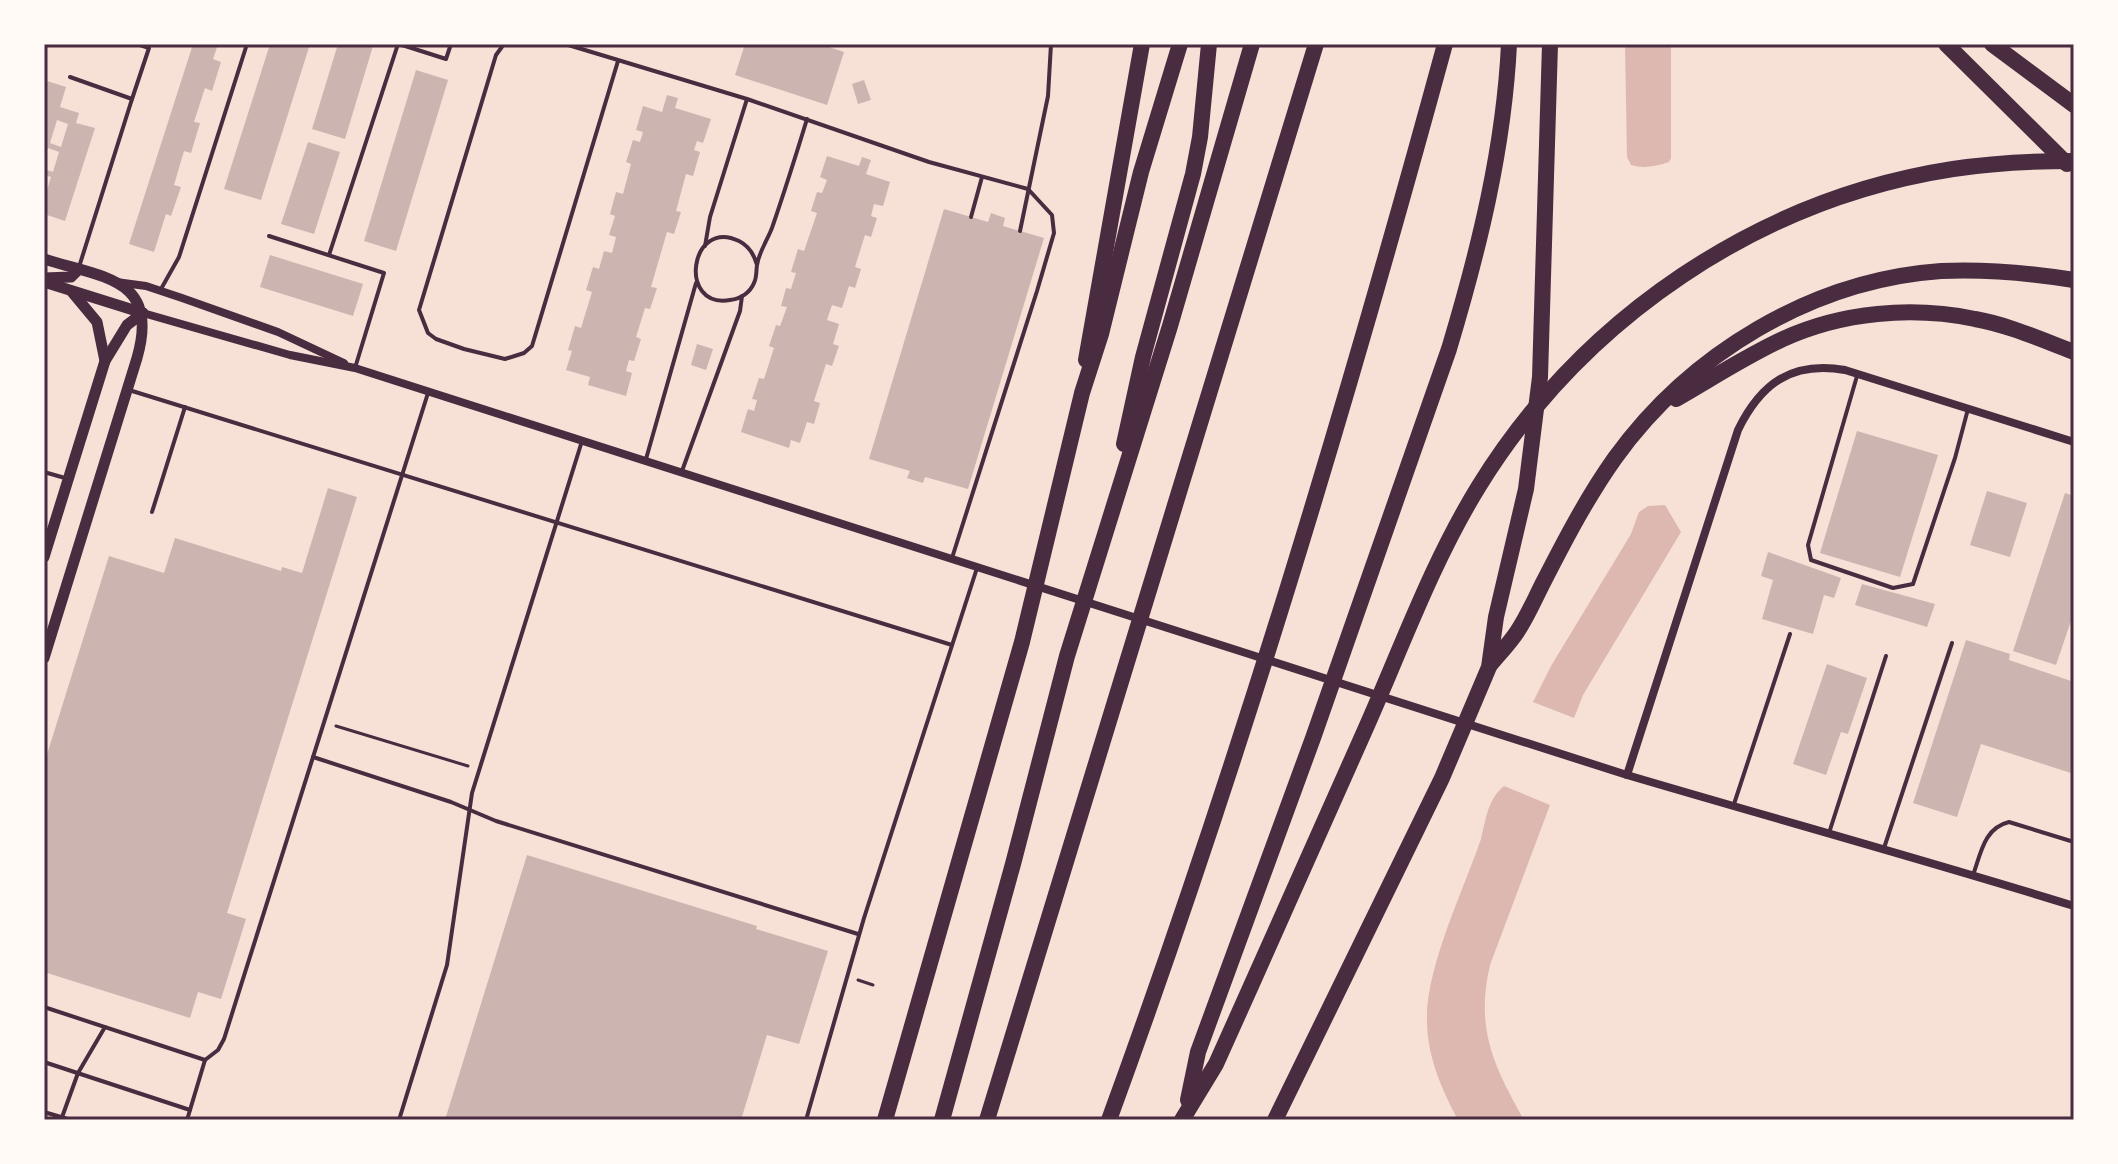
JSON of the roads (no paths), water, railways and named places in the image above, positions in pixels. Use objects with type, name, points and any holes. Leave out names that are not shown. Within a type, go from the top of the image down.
[{"type":"highway","points":[[1082,393],[1089,331],[1142,44]]},
{"type":"highway","points":[[885,1120],[1022,642],[1082,393],[1101,334],[1141,172],[1180,44]]},
{"type":"highway","points":[[987,1120],[1316,44]]},
{"type":"highway","points":[[1298,107],[1325,44]]},
{"type":"highway","points":[[1109,1120],[1249,714],[1362,340],[1445,44]]},
{"type":"highway","points":[[1184,1116],[1198,1052],[1313,738],[1449,349],[1482,226],[1502,116],[1509,44]]},
{"type":"highway","points":[[1488,671],[1496,617],[1526,489],[1540,377],[1550,44]]},
{"type":"highway","points":[[1946,44],[2074,170]]},
{"type":"highway","points":[[1992,44],[2074,105]]},
{"type":"highway","points":[[1100,551],[1143,357],[1193,174],[1208,49]]},
{"type":"highway","points":[[942,1120],[1067,656],[1170,326],[1250,51]]},
{"type":"highway","points":[[1184,1116],[1216,1064],[1462,516],[1486,476],[1538,403],[1637,307],[1693,268],[1751,234],[1815,206],[1881,184],[1987,164],[2074,161]]},
{"type":"highway","points":[[1275,1120],[1442,778],[1488,671],[1519,630],[1573,525],[1602,479],[1657,409],[1684,382],[1741,340],[1771,321],[1836,293],[1939,271],[2009,272],[2074,280]]},
{"type":"highway","points":[[1657,409],[1786,337],[1867,315],[1923,312],[1975,318],[2074,352]]},
{"type":"street","points":[[44,259],[114,281],[160,291],[278,332],[355,368]]},
{"type":"street","points":[[44,280],[71,277],[78,270]]},
{"type":"street","points":[[44,280],[143,313],[290,355],[355,368],[1627,775],[2074,906]]},
{"type":"street","points":[[44,658],[141,344],[143,313],[133,293],[114,281]]},
{"type":"street","points":[[72,291],[97,322],[105,361]]},
{"type":"street","points":[[44,557],[105,361],[127,325],[143,313]]},
{"type":"street","points":[[1627,775],[1738,430],[1755,401],[1768,387],[1786,375],[1824,366],[2074,442]]},
{"type":"lane","points":[[78,270],[150,46],[137,44]]},
{"type":"lane","points":[[160,291],[179,257],[247,44]]},
{"type":"lane","points":[[329,255],[399,44],[446,59],[451,44]]},
{"type":"lane","points":[[504,44],[496,55],[419,310],[428,333],[436,339],[495,358],[515,357],[532,346],[618,61]]},
{"type":"lane","points":[[565,44],[1028,189],[1052,215],[1054,233],[980,477],[952,558]]},
{"type":"lane","points":[[1020,231],[1048,96],[1051,44]]},
{"type":"lane","points":[[70,77],[132,99]]},
{"type":"lane","points":[[646,459],[696,281],[695,262],[705,246],[710,217],[747,99]]},
{"type":"lane","points":[[696,281],[715,299],[725,301],[742,296],[754,283],[757,265],[807,119]]},
{"type":"lane","points":[[971,217],[982,177]]},
{"type":"lane","points":[[269,236],[384,273],[355,368]]},
{"type":"lane","points":[[705,246],[722,238],[732,238],[748,247],[757,265]]},
{"type":"lane","points":[[682,471],[740,311],[742,296]]},
{"type":"lane","points":[[1858,374],[1808,545],[1811,560],[1893,588],[1913,584],[1968,409]]},
{"type":"lane","points":[[128,389],[952,645]]},
{"type":"lane","points":[[187,1120],[205,1060],[218,1050],[224,1039],[429,391]]},
{"type":"lane","points":[[152,512],[185,407]]},
{"type":"lane","points":[[399,1120],[447,965],[469,810],[490,732],[583,439]]},
{"type":"lane","points":[[44,472],[68,479]]},
{"type":"lane","points":[[806,1120],[859,934],[978,567]]},
{"type":"lane","points":[[1733,806],[1790,634]]},
{"type":"lane","points":[[1884,848],[1952,643]]},
{"type":"lane","points":[[1828,835],[1886,656]]},
{"type":"lane","points":[[313,757],[496,821],[859,934]]},
{"type":"lane","points":[[1973,875],[1984,843],[1999,825],[2009,822],[2074,842]]},
{"type":"lane","points":[[44,1007],[205,1060]]},
{"type":"lane","points":[[62,1119],[78,1073],[105,1027]]},
{"type":"lane","points":[[44,1062],[190,1110]]},
{"type":"lane","points":[[44,1112],[71,1120]]}]
